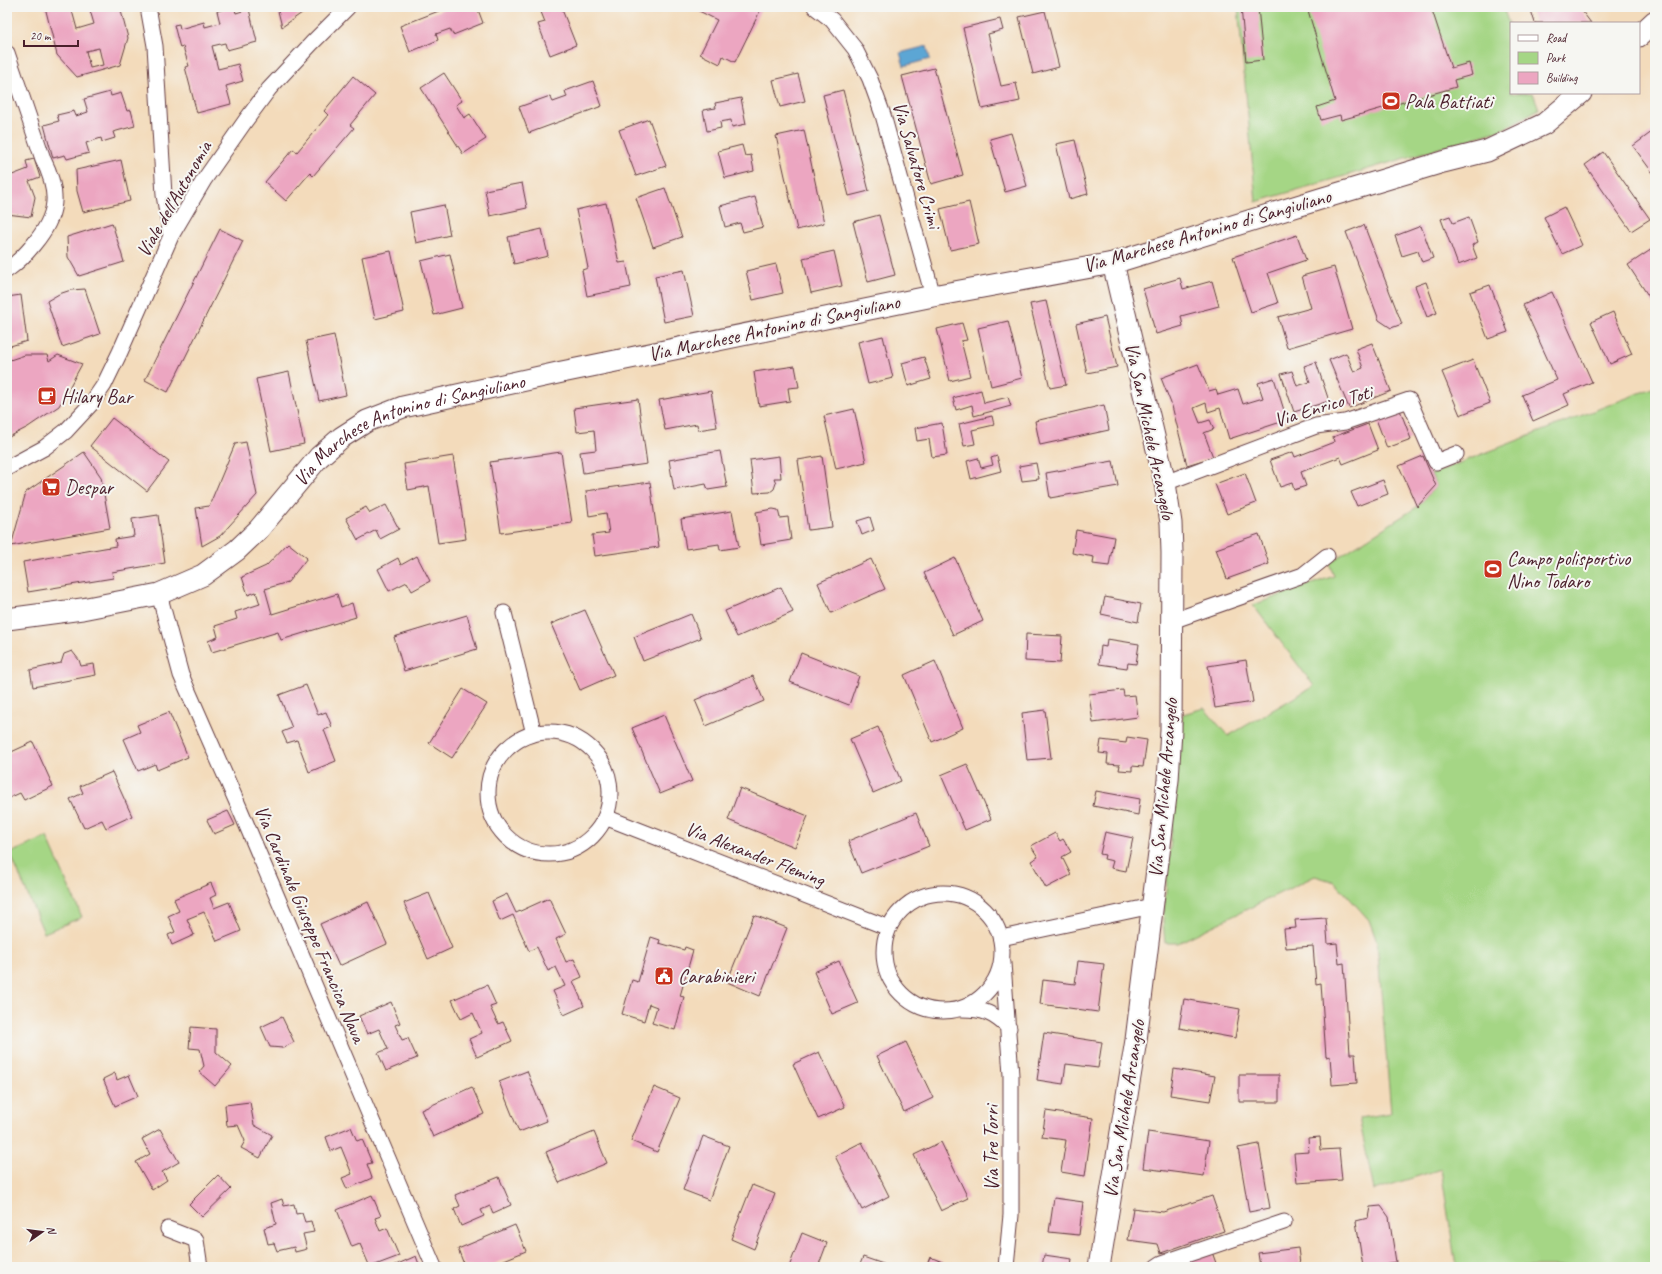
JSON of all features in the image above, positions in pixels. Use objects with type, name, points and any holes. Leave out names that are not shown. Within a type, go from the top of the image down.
[{"type":"main road","points":[[1640,35],[1655,21]]},
{"type":"main road","name":"Via Marchese Antonino di Sangiuliano","points":[[7,619],[82,610],[159,594],[203,575],[237,550],[259,529],[319,457],[342,436],[367,421],[403,407],[562,372],[933,296],[1113,263],[1358,188],[1487,151],[1544,124],[1580,94]]},
{"type":"main road","name":"Via San Michele Arcangelo","points":[[1099,1267],[1136,1040],[1168,780],[1171,730],[1171,523],[1165,483],[1113,263]]},
{"type":"street","points":[[148,7],[155,46],[164,194],[171,236]]},
{"type":"street","name":"Viale dell'Autonomia","points":[[7,468],[44,448],[66,431],[91,404],[104,385],[120,352],[171,236],[204,180],[269,90],[312,43],[348,7]]},
{"type":"street","name":"Via Salvatore Crimi","points":[[815,7],[832,20],[855,49],[870,80],[883,115],[933,296]]},
{"type":"street","points":[[7,53],[13,89],[50,174],[54,188],[52,215],[49,223],[42,235],[26,253],[7,270]]},
{"type":"street","name":"Via Enrico Toti","points":[[1165,483],[1316,426],[1345,422],[1409,400],[1436,462],[1456,454]]},
{"type":"street","points":[[1172,621],[1303,575],[1327,556]]},
{"type":"street","name":"Via Cardinale Giuseppe Francica Nava","points":[[159,594],[180,675],[239,807],[434,1267]]},
{"type":"street","points":[[504,614],[534,734]]},
{"type":"street","points":[[554,732],[572,737],[589,747],[601,761],[608,779],[610,798],[605,817],[594,835],[578,848],[558,854],[538,854],[518,847],[502,833],[492,815],[489,802],[488,795],[490,774],[500,756],[515,742],[534,734],[554,732]]},
{"type":"street","name":"Via Alexander Fleming","points":[[605,817],[889,928]]},
{"type":"street","points":[[959,1009],[973,1003],[985,994],[994,982],[1000,968],[1002,954],[1001,938],[992,919],[978,904],[959,894],[938,893],[918,898],[900,911],[889,928],[885,942],[885,957],[888,972],[894,985],[904,996],[916,1004],[930,1009],[945,1011],[975,1009],[989,1012],[998,1018],[1008,1028]]},
{"type":"street","points":[[1001,938],[1152,906]]},
{"type":"street","name":"Via Tre Torri","points":[[1002,954],[1011,1075],[1011,1215],[1006,1267]]},
{"type":"street","points":[[1156,1267],[1162,1263],[1284,1222]]},
{"type":"street","points":[[168,1230],[196,1240],[200,1267]]},
{"type":"green space","name":"Pala Battiati","points":[[1238,7],[1503,7],[1510,27],[1510,94],[1533,94],[1539,109],[1501,130],[1256,202]]},
{"type":"green space","points":[[1655,387],[1655,1267],[1456,1267],[1441,1169],[1374,1190],[1359,1118],[1391,1113],[1377,942],[1369,920],[1335,882],[1315,876],[1178,943],[1165,943],[1163,921],[1183,714],[1204,708],[1228,736],[1314,686],[1253,605],[1334,576],[1329,563],[1417,507],[1436,486],[1431,474]]},
{"type":"green space","points":[[47,837],[82,917],[44,933],[10,853]]},
{"type":"water","points":[[927,46],[930,59],[904,66],[900,53]]},
{"type":"building","points":[[45,7],[71,7],[77,29],[94,24],[89,7],[120,7],[128,38],[120,65],[77,77],[57,55]],"holes":[[[99,48],[103,65],[90,68],[86,51]]]},
{"type":"building","points":[[234,7],[236,13],[249,9],[257,42],[227,50],[225,43],[212,46],[218,69],[238,64],[243,81],[226,86],[231,104],[197,113],[185,67],[189,66],[183,47],[180,48],[174,25],[179,24],[180,29],[204,22],[205,27],[220,23],[217,11]]},
{"type":"building","points":[[277,7],[309,7],[309,8],[282,27]]},
{"type":"building","points":[[449,7],[477,7],[483,23],[453,35],[450,29],[436,34],[438,40],[410,52],[400,26]]},
{"type":"building","points":[[539,7],[561,7],[576,45],[550,55],[538,24],[545,22]]},
{"type":"building","points":[[691,7],[762,7],[735,62],[723,56],[720,64],[700,54],[717,20]]},
{"type":"building","points":[[1241,7],[1258,7],[1263,60],[1246,62]]},
{"type":"building","points":[[1307,7],[1431,7],[1451,68],[1469,63],[1472,75],[1454,80],[1456,87],[1341,120],[1340,115],[1321,120],[1317,107],[1335,101]]},
{"type":"building","points":[[1530,7],[1579,7],[1590,22],[1535,22]]},
{"type":"building","points":[[1045,11],[1059,67],[1033,74],[1019,17]]},
{"type":"building","points":[[1000,19],[1003,30],[988,34],[1001,86],[1016,83],[1020,101],[982,109],[963,28]]},
{"type":"building","points":[[934,68],[963,175],[931,184],[902,76]]},
{"type":"building","points":[[444,73],[462,101],[456,105],[464,118],[470,114],[486,139],[463,154],[421,88]]},
{"type":"building","points":[[798,74],[805,101],[780,107],[773,80]]},
{"type":"building","points":[[353,76],[375,95],[350,125],[354,128],[313,176],[310,173],[286,201],[265,182],[293,149],[297,152],[328,115],[324,111]]},
{"type":"building","points":[[593,81],[602,106],[529,133],[519,107],[550,96],[553,102],[567,97],[565,91]]},
{"type":"building","points":[[843,90],[869,191],[849,196],[823,95]]},
{"type":"building","points":[[110,92],[111,96],[121,93],[127,111],[131,110],[135,126],[113,132],[115,138],[102,142],[101,138],[86,143],[89,153],[67,159],[65,155],[53,158],[44,125],[59,121],[57,115],[74,111],[76,116],[88,112],[84,99]]},
{"type":"building","points":[[741,98],[746,124],[732,127],[731,120],[720,122],[721,128],[707,131],[703,110],[716,108],[715,103]]},
{"type":"building","points":[[649,119],[666,166],[636,176],[619,130]]},
{"type":"building","points":[[804,130],[824,223],[797,230],[776,136]]},
{"type":"building","points":[[1653,131],[1655,134],[1655,176],[1633,146]]},
{"type":"building","points":[[1011,133],[1027,186],[1005,192],[990,139]]},
{"type":"building","points":[[1075,140],[1088,194],[1069,199],[1056,144]]},
{"type":"building","points":[[742,145],[745,156],[751,155],[754,171],[725,178],[718,151]]},
{"type":"building","points":[[1603,152],[1650,219],[1631,231],[1585,165]]},
{"type":"building","points":[[34,159],[40,177],[29,181],[35,197],[31,217],[7,214],[7,177],[28,169],[26,161]]},
{"type":"building","points":[[121,160],[130,201],[83,212],[77,191],[76,170]]},
{"type":"building","points":[[522,183],[527,208],[490,216],[485,190]]},
{"type":"building","points":[[665,188],[682,237],[653,247],[636,198]]},
{"type":"building","points":[[755,197],[763,227],[743,232],[740,223],[725,227],[720,206]]},
{"type":"building","points":[[969,202],[979,244],[950,250],[940,209]]},
{"type":"building","points":[[606,203],[619,263],[626,262],[631,287],[587,296],[582,270],[588,268],[576,210]]},
{"type":"building","points":[[444,205],[450,235],[416,243],[410,212]]},
{"type":"building","points":[[1564,207],[1582,245],[1562,254],[1544,217]]},
{"type":"building","points":[[879,215],[895,275],[868,282],[853,222]]},
{"type":"building","points":[[1450,216],[1453,223],[1469,217],[1478,242],[1472,245],[1477,258],[1458,265],[1441,219]]},
{"type":"building","points":[[112,223],[124,262],[79,276],[68,257],[67,237]]},
{"type":"building","points":[[1364,225],[1402,324],[1391,328],[1379,320],[1346,232]]},
{"type":"building","points":[[1421,226],[1433,258],[1422,262],[1418,251],[1402,256],[1395,236]]},
{"type":"building","points":[[220,229],[243,241],[168,392],[145,380]]},
{"type":"building","points":[[542,229],[548,256],[514,264],[508,237]]},
{"type":"building","points":[[1297,235],[1306,260],[1268,273],[1278,303],[1251,312],[1233,257]]},
{"type":"building","points":[[1655,247],[1655,306],[1628,265]]},
{"type":"building","points":[[391,251],[404,312],[375,319],[362,257]]},
{"type":"building","points":[[834,251],[842,286],[811,293],[803,258]]},
{"type":"building","points":[[450,254],[462,308],[434,315],[421,261]]},
{"type":"building","points":[[776,264],[783,293],[753,300],[746,271]]},
{"type":"building","points":[[1334,267],[1352,329],[1287,348],[1278,317],[1311,308],[1302,276]]},
{"type":"building","points":[[684,270],[694,316],[664,322],[655,276]]},
{"type":"building","points":[[1180,278],[1183,289],[1212,281],[1219,306],[1181,316],[1183,326],[1156,334],[1143,289]]},
{"type":"building","points":[[1426,282],[1437,313],[1427,317],[1415,286]]},
{"type":"building","points":[[1490,285],[1508,332],[1488,339],[1470,292]]},
{"type":"building","points":[[85,289],[100,334],[62,347],[47,301],[59,294],[71,290]]},
{"type":"building","points":[[1552,292],[1592,382],[1564,394],[1569,405],[1533,421],[1522,395],[1557,380],[1523,305]]},
{"type":"building","points":[[21,295],[27,341],[7,347],[7,297]]},
{"type":"building","points":[[1046,301],[1066,385],[1050,388],[1030,304]]},
{"type":"building","points":[[1613,312],[1632,354],[1610,364],[1591,322]]},
{"type":"building","points":[[1105,317],[1117,367],[1087,373],[1076,324]]},
{"type":"building","points":[[1008,321],[1022,378],[991,386],[978,328]]},
{"type":"building","points":[[962,323],[967,340],[961,341],[970,376],[950,381],[937,329]]},
{"type":"building","points":[[334,335],[346,395],[319,401],[306,341]]},
{"type":"building","points":[[883,336],[893,378],[868,384],[858,342]]},
{"type":"building","points":[[1372,343],[1391,391],[1349,408],[1329,360],[1346,353],[1354,372],[1363,368],[1356,349]]},
{"type":"building","points":[[25,355],[47,355],[49,361],[58,355],[82,364],[59,406],[28,427],[7,438],[7,416],[12,413],[7,391],[7,361]]},
{"type":"building","points":[[924,357],[931,379],[908,386],[902,363]]},
{"type":"building","points":[[1473,360],[1490,403],[1460,415],[1442,372]]},
{"type":"building","points":[[1316,362],[1329,401],[1294,412],[1281,374],[1292,371],[1297,386],[1310,382],[1304,366]]},
{"type":"building","points":[[1198,364],[1209,391],[1216,389],[1218,395],[1238,389],[1243,404],[1263,398],[1258,383],[1274,378],[1287,420],[1229,439],[1220,408],[1208,412],[1206,403],[1194,408],[1200,423],[1210,420],[1214,429],[1204,433],[1213,457],[1187,465],[1172,406],[1161,378]]},
{"type":"building","points":[[795,366],[799,387],[788,388],[790,401],[759,406],[754,372]]},
{"type":"building","points":[[289,372],[304,444],[271,451],[256,379]]},
{"type":"building","points":[[981,390],[984,403],[1008,397],[1011,406],[974,416],[972,405],[956,410],[953,398]]},
{"type":"building","points":[[711,391],[717,427],[698,430],[697,424],[665,430],[659,400]]},
{"type":"building","points":[[638,399],[647,464],[583,473],[580,452],[596,450],[594,430],[577,432],[574,408]]},
{"type":"building","points":[[1104,405],[1109,430],[1040,445],[1035,421]]},
{"type":"building","points":[[854,409],[866,462],[836,469],[824,416]]},
{"type":"building","points":[[1400,410],[1411,439],[1387,448],[1376,419]]},
{"type":"building","points":[[992,416],[994,425],[972,430],[975,444],[964,446],[959,424]]},
{"type":"building","points":[[112,418],[169,462],[147,491],[90,446]]},
{"type":"building","points":[[942,423],[947,455],[932,457],[929,439],[917,441],[915,428]]},
{"type":"building","points":[[1368,424],[1378,450],[1343,464],[1340,457],[1301,472],[1306,486],[1294,490],[1292,483],[1280,487],[1270,460],[1293,452],[1295,457],[1334,442],[1333,437]]},
{"type":"building","points":[[246,442],[257,495],[220,536],[202,546],[196,508],[209,506],[235,444]]},
{"type":"building","points":[[720,451],[727,487],[708,490],[706,484],[674,490],[669,460]]},
{"type":"building","points":[[84,452],[101,477],[110,528],[11,546],[26,492]]},
{"type":"building","points":[[561,452],[572,523],[501,533],[490,462]]},
{"type":"building","points":[[453,456],[466,539],[438,543],[429,486],[408,490],[404,464]]},
{"type":"building","points":[[779,456],[781,478],[774,478],[776,483],[774,489],[770,492],[754,493],[750,460]]},
{"type":"building","points":[[822,456],[832,527],[808,530],[798,460]]},
{"type":"building","points":[[997,456],[1001,471],[971,479],[967,461],[978,458],[981,468],[993,465],[991,458]]},
{"type":"building","points":[[1423,456],[1436,486],[1417,507],[1399,466]]},
{"type":"building","points":[[1113,461],[1118,486],[1050,498],[1046,473]]},
{"type":"building","points":[[1036,463],[1039,479],[1022,481],[1019,466]]},
{"type":"building","points":[[1245,473],[1256,503],[1227,514],[1215,484]]},
{"type":"building","points":[[1383,480],[1388,494],[1357,506],[1351,492]]},
{"type":"building","points":[[650,482],[659,547],[595,556],[592,535],[609,533],[606,513],[589,516],[586,491]]},
{"type":"building","points":[[386,505],[399,529],[380,539],[376,530],[358,540],[346,518],[366,507],[370,513]]},
{"type":"building","points":[[773,509],[778,510],[780,518],[788,517],[791,540],[761,545],[756,512]]},
{"type":"building","points":[[732,511],[739,547],[720,550],[719,544],[686,549],[681,519]]},
{"type":"building","points":[[158,515],[165,563],[112,572],[113,578],[28,592],[23,562],[116,546],[115,539],[134,536],[132,519]]},
{"type":"building","points":[[870,517],[874,530],[862,535],[857,521]]},
{"type":"building","points":[[1076,530],[1114,537],[1109,566],[1093,564],[1094,557],[1072,553]]},
{"type":"building","points":[[1259,534],[1269,564],[1227,579],[1216,549]]},
{"type":"building","points":[[288,543],[307,558],[288,582],[265,589],[272,614],[337,594],[341,607],[352,603],[356,617],[281,640],[278,632],[212,652],[208,641],[218,637],[215,626],[237,619],[235,612],[260,604],[256,592],[248,595],[242,577],[266,566]]},
{"type":"building","points":[[417,556],[430,581],[412,591],[407,582],[389,591],[378,569],[398,558],[401,565]]},
{"type":"building","points":[[955,558],[983,621],[953,635],[924,573]]},
{"type":"building","points":[[871,559],[885,589],[831,613],[818,583]]},
{"type":"building","points":[[781,587],[793,612],[737,637],[725,611]]},
{"type":"building","points":[[1105,597],[1141,604],[1138,622],[1101,614]]},
{"type":"building","points":[[585,610],[614,675],[580,690],[551,624]]},
{"type":"building","points":[[691,614],[701,638],[643,661],[634,637]]},
{"type":"building","points":[[467,615],[477,649],[404,671],[394,637]]},
{"type":"building","points":[[1026,634],[1062,636],[1060,663],[1025,661]]},
{"type":"building","points":[[1107,639],[1139,644],[1136,664],[1128,663],[1127,668],[1099,664],[1101,646],[1106,647]]},
{"type":"building","points":[[72,651],[79,660],[81,666],[94,664],[96,675],[33,687],[30,670],[61,663],[64,654]]},
{"type":"building","points":[[801,653],[859,676],[849,705],[790,682]]},
{"type":"building","points":[[1246,660],[1253,702],[1215,708],[1208,666]]},
{"type":"building","points":[[935,661],[963,728],[932,742],[904,675]]},
{"type":"building","points":[[753,676],[764,701],[706,726],[695,700]]},
{"type":"building","points":[[306,685],[318,715],[326,712],[332,727],[324,730],[336,761],[309,772],[297,740],[287,743],[282,732],[292,728],[279,695]]},
{"type":"building","points":[[463,689],[487,704],[452,758],[429,743]]},
{"type":"building","points":[[1123,690],[1124,696],[1135,695],[1138,717],[1093,723],[1089,694]]},
{"type":"building","points":[[1045,710],[1051,758],[1027,760],[1022,713]]},
{"type":"building","points":[[169,712],[188,757],[157,770],[155,764],[138,771],[124,739],[140,732],[137,725]]},
{"type":"building","points":[[664,715],[692,781],[660,794],[632,728]]},
{"type":"building","points":[[878,727],[901,781],[873,793],[850,739]]},
{"type":"building","points":[[1127,737],[1147,740],[1143,767],[1132,766],[1132,771],[1119,770],[1120,765],[1107,764],[1108,754],[1099,753],[1101,740],[1126,743]]},
{"type":"building","points":[[33,742],[53,786],[24,800],[20,793],[7,799],[7,754]]},
{"type":"building","points":[[967,764],[991,819],[965,830],[941,775]]},
{"type":"building","points":[[112,772],[132,816],[106,828],[102,820],[84,828],[70,799],[83,793],[80,786]]},
{"type":"building","points":[[740,788],[808,816],[795,847],[728,820]]},
{"type":"building","points":[[1096,791],[1140,799],[1138,815],[1093,806]]},
{"type":"building","points":[[228,811],[235,825],[214,834],[207,820]]},
{"type":"building","points":[[916,813],[929,846],[861,873],[848,841]]},
{"type":"building","points":[[1105,832],[1133,838],[1126,871],[1111,868],[1113,861],[1104,859],[1105,855],[1100,854]]},
{"type":"building","points":[[1055,833],[1060,841],[1063,839],[1071,852],[1062,857],[1071,875],[1046,888],[1031,861],[1038,857],[1031,846]]},
{"type":"building","points":[[211,883],[216,895],[210,898],[214,908],[229,902],[241,931],[217,941],[204,912],[187,919],[194,935],[172,945],[168,935],[175,932],[168,916],[179,911],[174,899]]},
{"type":"building","points":[[429,893],[452,948],[428,959],[404,903]]},
{"type":"building","points":[[507,894],[516,913],[549,898],[566,934],[556,939],[566,962],[574,959],[582,977],[573,981],[584,1006],[564,1015],[553,991],[565,986],[556,967],[548,971],[537,947],[529,951],[513,915],[500,921],[492,901]]},
{"type":"building","points":[[368,902],[387,944],[339,966],[320,924]]},
{"type":"building","points":[[754,915],[787,928],[760,996],[727,982]]},
{"type":"building","points":[[1326,918],[1328,944],[1337,943],[1339,964],[1344,963],[1350,1054],[1355,1054],[1357,1083],[1332,1085],[1330,1056],[1326,1057],[1321,983],[1316,984],[1313,946],[1286,948],[1284,929],[1296,928],[1295,920]]},
{"type":"building","points":[[651,937],[660,940],[659,943],[684,950],[685,947],[693,950],[680,996],[684,997],[675,1030],[652,1023],[657,1007],[649,1004],[644,1021],[622,1014],[632,980],[638,982]]},
{"type":"building","points":[[839,961],[858,1003],[832,1014],[814,972]]},
{"type":"building","points":[[1078,961],[1104,964],[1098,1012],[1040,1004],[1043,980],[1075,984]]},
{"type":"building","points":[[487,985],[496,1005],[490,1007],[498,1024],[503,1022],[512,1041],[477,1057],[469,1039],[482,1033],[473,1013],[461,1019],[452,1000]]},
{"type":"building","points":[[1184,999],[1240,1009],[1235,1038],[1179,1028]]},
{"type":"building","points":[[391,1002],[400,1023],[395,1025],[402,1040],[408,1038],[417,1058],[386,1071],[378,1053],[388,1049],[379,1029],[367,1034],[359,1016]]},
{"type":"building","points":[[282,1017],[294,1042],[283,1048],[270,1047],[261,1027]]},
{"type":"building","points":[[191,1027],[216,1029],[216,1052],[232,1066],[215,1086],[199,1072],[204,1066],[200,1049],[189,1048]]},
{"type":"building","points":[[1044,1033],[1102,1042],[1098,1068],[1066,1064],[1063,1084],[1037,1080]]},
{"type":"building","points":[[906,1042],[933,1098],[904,1112],[877,1056]]},
{"type":"building","points":[[819,1052],[845,1107],[818,1119],[793,1064]]},
{"type":"building","points":[[1174,1069],[1215,1076],[1210,1101],[1170,1095]]},
{"type":"building","points":[[527,1071],[547,1121],[519,1132],[499,1082]]},
{"type":"building","points":[[115,1073],[117,1080],[129,1075],[138,1096],[115,1106],[103,1079]]},
{"type":"building","points":[[1239,1075],[1279,1075],[1279,1102],[1239,1102]]},
{"type":"building","points":[[472,1087],[484,1114],[433,1137],[421,1110]]},
{"type":"building","points":[[654,1087],[680,1098],[657,1152],[631,1141]]},
{"type":"building","points":[[250,1102],[254,1125],[272,1135],[260,1158],[241,1148],[245,1141],[238,1125],[227,1126],[225,1105]]},
{"type":"building","points":[[1046,1111],[1093,1118],[1085,1176],[1061,1172],[1066,1140],[1042,1137]]},
{"type":"building","points":[[351,1127],[357,1141],[362,1139],[372,1163],[367,1164],[372,1178],[347,1189],[342,1178],[352,1174],[341,1147],[331,1151],[326,1137]]},
{"type":"building","points":[[160,1129],[179,1162],[162,1172],[167,1180],[152,1190],[136,1162],[150,1154],[142,1139]]},
{"type":"building","points":[[594,1132],[607,1163],[559,1183],[546,1152]]},
{"type":"building","points":[[1148,1132],[1209,1141],[1204,1176],[1143,1168]]},
{"type":"building","points":[[703,1136],[729,1146],[709,1200],[683,1190]]},
{"type":"building","points":[[1320,1137],[1321,1150],[1339,1149],[1342,1180],[1297,1183],[1294,1153],[1309,1152],[1308,1138]]},
{"type":"building","points":[[862,1142],[889,1196],[862,1210],[835,1156]]},
{"type":"building","points":[[941,1142],[968,1198],[941,1211],[914,1155]]},
{"type":"building","points":[[1259,1144],[1270,1208],[1249,1212],[1238,1148]]},
{"type":"building","points":[[218,1175],[231,1189],[202,1217],[189,1204]]},
{"type":"building","points":[[499,1177],[511,1205],[493,1213],[490,1206],[481,1210],[484,1216],[461,1226],[454,1209],[460,1206],[455,1195]]},
{"type":"building","points":[[752,1185],[775,1194],[754,1249],[731,1239]]},
{"type":"building","points":[[372,1195],[381,1216],[375,1218],[380,1231],[387,1228],[399,1256],[370,1267],[360,1244],[352,1247],[337,1210]]},
{"type":"building","points":[[1212,1196],[1224,1231],[1161,1253],[1158,1244],[1128,1240],[1133,1208],[1163,1212]]},
{"type":"building","points":[[1054,1198],[1083,1202],[1079,1235],[1049,1232]]},
{"type":"building","points":[[282,1199],[284,1206],[294,1204],[296,1214],[302,1213],[305,1222],[311,1221],[314,1232],[303,1234],[307,1249],[295,1252],[294,1247],[277,1251],[274,1243],[268,1244],[264,1228],[276,1224],[271,1203]]},
{"type":"building","points":[[1381,1206],[1389,1217],[1396,1262],[1363,1267],[1356,1221],[1368,1218],[1370,1207]]},
{"type":"building","points":[[515,1225],[526,1251],[487,1267],[465,1267],[458,1249]]},
{"type":"building","points":[[802,1233],[827,1243],[818,1267],[789,1267]]},
{"type":"building","points":[[1298,1248],[1300,1264],[1289,1267],[1260,1267],[1258,1253]]},
{"type":"building","points":[[1212,1252],[1217,1266],[1173,1267]]},
{"type":"building","points":[[1044,1255],[1072,1259],[1071,1267],[1042,1267]]},
{"type":"building","points":[[416,1256],[420,1267],[391,1267]]},
{"type":"building","points":[[863,1257],[886,1265],[885,1267],[859,1267]]},
{"type":"building","points":[[930,1257],[955,1267],[926,1267]]},
{"type":"place","name":"Pala Battiati","points":[[1391,101]]},
{"type":"place","name":"Hilary Bar","points":[[47,396]]},
{"type":"place","name":"Despar","points":[[51,487]]},
{"type":"place","name":"Campo polisportivo Nino Todaro","points":[[1493,569]]},
{"type":"place","name":"Carabinieri","points":[[664,976]]}]
